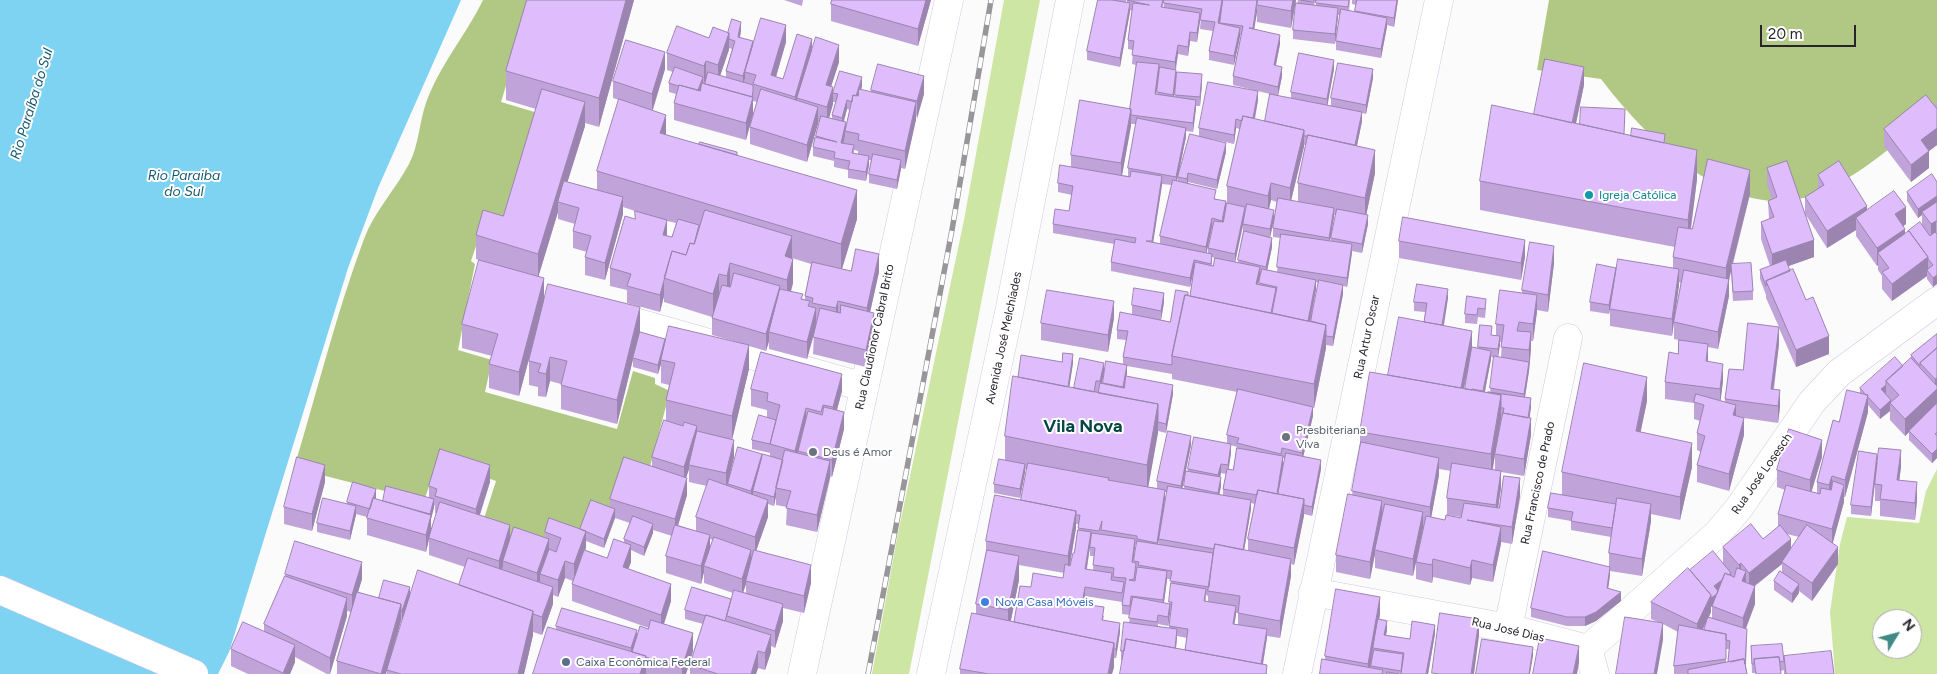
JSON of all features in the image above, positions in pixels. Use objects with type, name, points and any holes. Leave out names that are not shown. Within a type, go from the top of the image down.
[{"type":"street","name":"Rua Claudionor Cabral Brito","points":[[802,674],[949,0]]},
{"type":"street","name":"Avenida José Melchíades","points":[[931,674],[1006,327],[1070,0]]},
{"type":"street","name":"Rua Artur Oscar","points":[[1297,674],[1439,0]]},
{"type":"street","name":"Rua José Losesch","points":[[1592,662],[1717,534],[1739,508],[1812,402],[1839,373],[1937,301]]},
{"type":"street","points":[[581,306],[864,387]]},
{"type":"street","name":"Rua Francisco de Prado","points":[[1508,628],[1568,338]]},
{"type":"street","points":[[0,590],[194,674]]},
{"type":"street","name":"Rua José Dias","points":[[1313,592],[1508,628],[1592,662]]},
{"type":"green space","points":[[483,0],[532,0],[501,102],[538,113],[501,235],[482,228],[471,261],[475,264],[458,350],[492,360],[485,392],[617,429],[633,371],[655,378],[655,384],[670,391],[647,478],[622,468],[609,512],[576,540],[547,531],[541,551],[481,528],[496,481],[438,460],[424,501],[294,468],[336,324],[368,229],[409,164],[415,149],[431,89]]},
{"type":"green space","points":[[1004,0],[1040,0],[909,674],[872,674],[898,533],[964,220]]},
{"type":"green space","points":[[1549,0],[1937,0],[1937,109],[1863,169],[1830,188],[1813,195],[1782,201],[1752,198],[1722,187],[1693,170],[1666,150],[1620,102],[1601,79],[1537,70]]},
{"type":"green space","points":[[1937,469],[1937,674],[1835,674],[1830,612],[1840,544],[1847,517],[1919,523],[1926,491]]},
{"type":"water","name":"Rio Paraiba do Sul","points":[[0,0],[461,0],[378,188],[348,268],[229,652],[218,674],[0,674]]},
{"type":"building","points":[[527,0],[626,0],[599,98],[506,71]]},
{"type":"building","points":[[832,0],[926,0],[918,29],[831,4]]},
{"type":"building","points":[[1098,0],[1130,3],[1120,58],[1087,51]]},
{"type":"building","points":[[1127,0],[1163,0],[1161,7],[1200,13],[1197,33],[1190,32],[1188,47],[1178,45],[1175,62],[1132,55],[1134,41],[1128,40],[1133,3],[1149,5]]},
{"type":"building","points":[[1164,0],[1222,0],[1218,23],[1240,28],[1234,56],[1209,51],[1215,22],[1200,20],[1202,9],[1164,3]]},
{"type":"building","points":[[1223,0],[1257,0],[1253,28],[1249,28],[1280,35],[1274,65],[1282,67],[1278,87],[1233,76],[1243,26],[1220,23]]},
{"type":"building","points":[[1258,0],[1293,0],[1291,11],[1257,5]]},
{"type":"building","points":[[1316,0],[1349,0],[1348,7],[1316,3]]},
{"type":"building","points":[[1357,0],[1397,0],[1394,18],[1355,11]]},
{"type":"building","points":[[1296,3],[1338,8],[1335,34],[1293,30]]},
{"type":"building","points":[[1341,9],[1387,18],[1381,49],[1336,41]]},
{"type":"building","points":[[761,18],[786,25],[771,75],[783,79],[797,34],[812,39],[795,97],[753,84],[756,75],[745,72]]},
{"type":"building","points":[[732,19],[741,22],[738,37],[753,41],[743,76],[726,71],[735,41],[729,39],[728,33]]},
{"type":"building","points":[[677,26],[709,38],[713,27],[729,33],[718,65],[706,61],[704,66],[667,53]]},
{"type":"building","points":[[816,37],[839,45],[826,85],[833,87],[827,107],[797,98]]},
{"type":"building","points":[[626,40],[665,52],[652,94],[613,81]]},
{"type":"building","points":[[1299,53],[1334,60],[1327,99],[1291,92]]},
{"type":"building","points":[[1545,59],[1584,67],[1572,123],[1534,114]]},
{"type":"building","points":[[1137,62],[1159,64],[1155,94],[1196,100],[1193,123],[1131,115],[1130,109]]},
{"type":"building","points":[[1338,63],[1373,69],[1366,105],[1331,98]]},
{"type":"building","points":[[878,64],[924,76],[917,101],[871,90]]},
{"type":"building","points":[[675,67],[703,77],[698,90],[669,83]]},
{"type":"building","points":[[1160,67],[1176,70],[1173,95],[1157,92]]},
{"type":"building","points":[[840,71],[862,77],[856,96],[853,95],[852,102],[847,100],[842,118],[832,115],[838,94],[833,93]]},
{"type":"building","points":[[708,72],[753,85],[752,97],[705,84]]},
{"type":"building","points":[[1177,72],[1202,74],[1200,97],[1175,95]]},
{"type":"building","points":[[1208,82],[1258,91],[1253,118],[1243,116],[1242,121],[1236,119],[1234,135],[1199,128]]},
{"type":"building","points":[[702,83],[753,97],[746,123],[674,103],[679,85],[700,91]]},
{"type":"building","points":[[542,89],[585,102],[538,254],[476,235],[483,210],[503,216]]},
{"type":"building","points":[[761,89],[818,107],[807,145],[750,127]]},
{"type":"building","points":[[859,89],[916,102],[905,151],[858,140],[859,134],[845,131],[853,95],[858,96]]},
{"type":"building","points":[[1270,94],[1362,112],[1355,145],[1308,135],[1304,136],[1304,130],[1265,121]]},
{"type":"building","points":[[1926,95],[1937,109],[1937,128],[1921,140],[1929,151],[1911,165],[1884,129]]},
{"type":"building","points":[[619,99],[666,115],[660,133],[857,190],[841,244],[597,171]]},
{"type":"building","points":[[1080,100],[1131,109],[1121,163],[1071,155]]},
{"type":"building","name":"Igreja Católica","points":[[1492,105],[1697,150],[1688,220],[1480,181]]},
{"type":"building","points":[[1581,107],[1625,109],[1624,134],[1580,124]]},
{"type":"building","points":[[821,116],[846,122],[841,143],[854,145],[852,153],[869,156],[866,172],[848,169],[850,161],[834,158],[835,152],[813,147],[815,137],[837,142],[816,136]]},
{"type":"building","points":[[1243,116],[1304,130],[1290,188],[1271,183],[1268,196],[1227,186]]},
{"type":"building","points":[[1137,118],[1186,128],[1176,177],[1128,168]]},
{"type":"building","points":[[1632,128],[1665,134],[1664,143],[1631,136]]},
{"type":"building","points":[[1190,134],[1226,143],[1217,180],[1188,173],[1187,179],[1178,177]]},
{"type":"building","points":[[1308,135],[1375,150],[1365,198],[1298,183]]},
{"type":"building","points":[[700,142],[737,152],[737,155],[699,144]]},
{"type":"building","points":[[873,154],[901,160],[897,180],[869,174]]},
{"type":"building","points":[[1708,159],[1750,170],[1726,268],[1673,257],[1678,227],[1692,229]]},
{"type":"building","points":[[1787,161],[1814,240],[1772,254],[1761,222],[1774,217],[1768,201],[1777,197],[1767,168]]},
{"type":"building","points":[[1839,161],[1867,206],[1827,231],[1805,197],[1824,185],[1818,175]]},
{"type":"building","points":[[1060,165],[1130,177],[1131,171],[1162,176],[1152,241],[1146,241],[1212,254],[1211,264],[1194,260],[1190,278],[1111,262],[1115,239],[1135,243],[1136,238],[1053,224],[1055,209],[1069,211],[1073,186],[1058,183]]},
{"type":"building","points":[[1932,174],[1937,182],[1937,196],[1918,209],[1907,192]]},
{"type":"building","points":[[1173,180],[1216,190],[1214,199],[1226,201],[1222,221],[1212,218],[1206,247],[1160,236]]},
{"type":"building","points":[[564,181],[623,197],[605,263],[585,257],[591,236],[573,231],[579,208],[558,202]]},
{"type":"building","points":[[1894,191],[1906,207],[1895,214],[1905,229],[1877,248],[1856,218]]},
{"type":"building","points":[[1278,198],[1334,208],[1329,238],[1273,228]]},
{"type":"building","points":[[1937,202],[1937,222],[1931,224],[1922,212]]},
{"type":"building","points":[[1227,203],[1245,207],[1235,254],[1208,248],[1214,221],[1223,222]]},
{"type":"building","points":[[1247,204],[1274,210],[1270,229],[1243,224]]},
{"type":"building","points":[[1337,209],[1368,215],[1362,244],[1331,238]]},
{"type":"building","points":[[705,210],[792,236],[785,256],[793,259],[787,280],[730,263],[727,276],[719,274],[713,294],[664,278],[672,251],[686,255],[690,243],[694,244]]},
{"type":"building","points":[[635,211],[667,220],[663,235],[672,237],[678,219],[699,225],[694,244],[690,243],[686,255],[672,251],[660,295],[627,286],[631,274],[610,268],[625,216],[635,219]]},
{"type":"building","points":[[1403,217],[1525,240],[1521,263],[1399,241]]},
{"type":"building","points":[[1920,222],[1930,236],[1935,232],[1937,234],[1937,275],[1933,278],[1927,270],[1933,265],[1908,232],[1908,231]]},
{"type":"building","points":[[1244,231],[1272,238],[1266,267],[1238,260]]},
{"type":"building","points":[[1909,231],[1928,257],[1892,284],[1882,272],[1889,268],[1878,253]]},
{"type":"building","points":[[1281,234],[1352,244],[1347,278],[1277,267]]},
{"type":"building","points":[[1530,242],[1554,246],[1548,295],[1522,290]]},
{"type":"building","points":[[856,249],[879,254],[867,308],[838,301],[836,308],[812,303],[813,298],[805,296],[812,262],[851,271]]},
{"type":"building","points":[[1215,258],[1260,267],[1256,284],[1276,288],[1271,313],[1190,296],[1195,262],[1213,266]]},
{"type":"building","points":[[1618,259],[1679,269],[1672,319],[1610,309]]},
{"type":"building","points":[[479,260],[544,278],[519,372],[489,364],[498,334],[462,324]]},
{"type":"building","points":[[1786,260],[1790,271],[1766,281],[1766,286],[1760,270]]},
{"type":"building","points":[[1751,263],[1753,291],[1733,292],[1731,264]]},
{"type":"building","points":[[1597,264],[1616,268],[1609,305],[1590,302]]},
{"type":"building","points":[[1262,269],[1316,280],[1308,321],[1272,313],[1277,287],[1259,283]]},
{"type":"building","points":[[1793,269],[1806,300],[1813,297],[1829,336],[1796,350],[1766,281]]},
{"type":"building","points":[[1684,270],[1729,279],[1718,332],[1674,322]]},
{"type":"building","points":[[734,273],[780,286],[766,334],[712,318],[722,285],[730,287]]},
{"type":"building","points":[[1319,280],[1343,285],[1333,337],[1326,336],[1326,325],[1311,321]]},
{"type":"building","points":[[548,284],[640,307],[617,400],[561,385],[567,361],[550,357],[546,374],[538,372],[541,364],[529,361]]},
{"type":"building","points":[[1417,284],[1448,289],[1442,325],[1424,322],[1427,303],[1414,302]]},
{"type":"building","points":[[1134,288],[1164,293],[1161,311],[1132,305]]},
{"type":"building","points":[[780,289],[803,294],[801,299],[810,301],[808,306],[816,308],[807,342],[769,332]]},
{"type":"building","points":[[1047,290],[1114,301],[1108,335],[1041,323]]},
{"type":"building","points":[[1176,290],[1188,292],[1188,295],[1185,295],[1172,356],[1172,365],[1123,357],[1128,331],[1117,330],[1120,312],[1170,322]]},
{"type":"building","points":[[1500,290],[1537,295],[1533,324],[1519,322],[1517,331],[1531,332],[1529,350],[1501,347],[1504,325],[1496,324]]},
{"type":"building","points":[[1185,295],[1326,325],[1314,384],[1172,356]]},
{"type":"building","points":[[1467,296],[1486,299],[1485,309],[1478,308],[1477,315],[1465,314]]},
{"type":"building","points":[[841,305],[874,313],[866,350],[813,337],[820,308],[840,313]]},
{"type":"building","points":[[1399,317],[1472,331],[1461,388],[1388,375]]},
{"type":"building","points":[[1748,323],[1779,327],[1771,389],[1780,390],[1778,406],[1725,399],[1729,369],[1743,370]]},
{"type":"building","points":[[1480,325],[1492,326],[1491,335],[1500,336],[1498,349],[1478,347]]},
{"type":"building","points":[[669,326],[749,345],[732,416],[666,400],[675,363],[661,360]]},
{"type":"building","points":[[640,332],[665,339],[658,365],[633,358]]},
{"type":"building","points":[[1937,334],[1937,348],[1920,363],[1920,366],[1911,355]]},
{"type":"building","points":[[1679,340],[1708,344],[1706,361],[1723,364],[1720,389],[1665,382],[1669,352],[1678,354]]},
{"type":"building","points":[[1472,347],[1491,351],[1483,391],[1465,389]]},
{"type":"building","points":[[1937,348],[1937,378],[1935,379],[1920,363]]},
{"type":"building","points":[[761,352],[842,374],[833,407],[823,405],[821,412],[806,408],[795,451],[770,444],[780,405],[767,401],[768,393],[751,389]]},
{"type":"building","points":[[1063,353],[1073,354],[1068,387],[1018,377],[1021,355],[1062,362]]},
{"type":"building","points":[[1494,356],[1529,362],[1524,394],[1490,388]]},
{"type":"building","points":[[1895,357],[1903,366],[1886,381],[1886,385],[1881,389],[1891,400],[1880,410],[1860,388]]},
{"type":"building","points":[[1080,358],[1104,363],[1100,381],[1096,381],[1094,392],[1074,388]]},
{"type":"building","points":[[1911,358],[1937,386],[1937,389],[1905,419],[1890,403],[1899,395],[1886,381]]},
{"type":"building","points":[[1106,361],[1127,365],[1123,387],[1103,383]]},
{"type":"building","points":[[1584,363],[1647,377],[1636,431],[1692,443],[1680,497],[1562,472]]},
{"type":"building","points":[[1370,372],[1501,395],[1491,454],[1360,432]]},
{"type":"building","points":[[1013,376],[1158,404],[1147,465],[1005,436]]},
{"type":"building","points":[[1126,376],[1173,385],[1166,424],[1158,422],[1158,404],[1098,393],[1100,383],[1124,388]]},
{"type":"building","points":[[1238,389],[1313,407],[1302,453],[1282,448],[1281,454],[1237,443],[1239,438],[1227,435]]},
{"type":"building","points":[[1847,390],[1868,395],[1845,480],[1832,476],[1829,485],[1817,482],[1833,420],[1839,422]]},
{"type":"building","points":[[1488,392],[1531,398],[1528,418],[1503,413],[1504,408],[1501,408],[1501,395]]},
{"type":"building","points":[[1696,394],[1736,405],[1733,415],[1744,418],[1729,474],[1697,465],[1705,436],[1697,433],[1704,405],[1694,402]]},
{"type":"building","points":[[1937,403],[1937,432],[1935,434],[1937,435],[1937,449],[1932,454],[1909,431]]},
{"type":"building","points":[[824,407],[844,412],[832,460],[798,451],[808,411],[822,415]]},
{"type":"building","points":[[1503,413],[1531,418],[1524,459],[1495,454]]},
{"type":"building","points":[[759,415],[776,420],[770,444],[752,440]]},
{"type":"building","points":[[664,420],[683,426],[684,422],[697,426],[684,467],[652,457]]},
{"type":"building","points":[[1789,429],[1822,440],[1810,480],[1777,470]]},
{"type":"building","points":[[697,431],[734,440],[726,473],[689,465]]},
{"type":"building","points":[[1168,431],[1191,436],[1181,486],[1157,481]]},
{"type":"building","points":[[1194,437],[1231,444],[1228,465],[1221,464],[1218,475],[1188,469]]},
{"type":"building","points":[[1361,442],[1439,458],[1430,507],[1352,491]]},
{"type":"building","points":[[738,447],[762,454],[751,491],[728,484]]},
{"type":"building","points":[[1237,448],[1283,456],[1277,494],[1258,490],[1257,495],[1223,489],[1227,469],[1233,470]]},
{"type":"building","points":[[1879,448],[1901,450],[1897,480],[1917,482],[1915,503],[1880,499],[1882,485],[1875,484]]},
{"type":"building","points":[[440,449],[490,465],[476,509],[435,496],[437,489],[429,486]]},
{"type":"building","points":[[785,450],[830,461],[817,515],[786,508],[791,491],[776,488]]},
{"type":"building","points":[[1859,451],[1877,454],[1871,507],[1851,505]]},
{"type":"building","points":[[1286,453],[1321,460],[1312,507],[1304,505],[1304,499],[1278,494]]},
{"type":"building","points":[[763,454],[783,460],[774,497],[753,491]]},
{"type":"building","points":[[297,457],[325,465],[312,514],[284,507]]},
{"type":"building","points":[[624,457],[687,478],[675,519],[610,499]]},
{"type":"building","points":[[999,459],[1025,464],[1020,489],[994,484]]},
{"type":"building","points":[[1028,463],[1165,490],[1157,543],[1137,539],[1137,536],[1101,530],[1102,521],[1099,531],[1078,528],[1080,515],[1076,515],[1076,511],[1021,500]]},
{"type":"building","points":[[1452,463],[1501,471],[1496,505],[1447,498]]},
{"type":"building","points":[[1186,471],[1221,477],[1218,493],[1184,486]]},
{"type":"building","points":[[1504,476],[1520,478],[1512,527],[1467,520],[1501,527],[1493,565],[1472,560],[1470,568],[1433,559],[1432,565],[1416,562],[1426,516],[1445,520],[1446,515],[1461,518],[1464,503],[1499,508]]},
{"type":"building","points":[[709,479],[768,500],[755,537],[696,517]]},
{"type":"building","points":[[1833,481],[1844,485],[1832,529],[1778,514],[1786,485],[1820,494],[1821,488],[1831,490]]},
{"type":"building","points":[[353,482],[376,489],[370,509],[347,502]]},
{"type":"building","points":[[386,486],[434,499],[430,514],[383,501]]},
{"type":"building","points":[[1168,486],[1251,500],[1243,550],[1215,544],[1214,549],[1159,539]]},
{"type":"building","points":[[1258,490],[1304,499],[1294,548],[1248,539]]},
{"type":"building","points":[[1551,493],[1616,504],[1612,528],[1571,521],[1573,512],[1548,508]]},
{"type":"building","points":[[1348,494],[1382,501],[1370,562],[1336,555]]},
{"type":"building","points":[[995,495],[1076,511],[1068,556],[986,541]]},
{"type":"building","points":[[323,498],[356,506],[350,531],[317,523]]},
{"type":"building","points":[[373,498],[431,515],[426,535],[367,518]]},
{"type":"building","points":[[1617,498],[1651,504],[1642,559],[1609,553]]},
{"type":"building","points":[[591,500],[615,509],[604,539],[580,529]]},
{"type":"building","points":[[440,502],[510,525],[499,561],[429,538]]},
{"type":"building","points":[[1385,504],[1423,512],[1413,559],[1375,550]]},
{"type":"building","points":[[633,516],[653,524],[644,547],[624,539]]},
{"type":"building","points":[[549,518],[586,531],[574,564],[565,561],[558,580],[540,574],[549,549],[556,552],[561,538],[545,532]]},
{"type":"building","points":[[1751,524],[1763,539],[1780,525],[1791,539],[1749,573],[1723,547]]},
{"type":"building","points":[[675,525],[710,535],[701,566],[666,556]]},
{"type":"building","points":[[1807,525],[1838,547],[1812,583],[1782,562]]},
{"type":"building","points":[[514,527],[549,539],[537,573],[503,561]]},
{"type":"building","points":[[1078,530],[1091,532],[1085,569],[1112,573],[1111,580],[1124,582],[1122,593],[1085,587],[1082,604],[1104,607],[1102,620],[1120,623],[1116,649],[1114,649],[1114,643],[1014,622],[1020,586],[1031,587],[1033,573],[1063,578],[1065,564],[1070,566]]},
{"type":"building","points":[[1092,533],[1135,539],[1132,562],[1136,563],[1134,579],[1129,580],[1135,581],[1137,567],[1167,571],[1163,600],[1131,596],[1130,606],[1122,605],[1126,578],[1113,577],[1114,568],[1093,565],[1095,548],[1090,547]]},
{"type":"building","points":[[714,537],[751,550],[742,579],[704,566]]},
{"type":"building","points":[[614,539],[631,545],[623,567],[671,584],[661,615],[572,584],[584,550],[607,558]]},
{"type":"building","points":[[295,541],[362,562],[352,595],[285,574]]},
{"type":"building","points":[[1137,541],[1213,553],[1209,587],[1170,581],[1172,571],[1138,565],[1139,562],[1134,561]]},
{"type":"building","points":[[1215,544],[1291,559],[1280,621],[1238,613],[1240,596],[1208,591]]},
{"type":"building","points":[[754,550],[811,565],[804,596],[746,581]]},
{"type":"building","points":[[987,550],[1019,556],[1008,610],[976,604]]},
{"type":"building","points":[[1543,551],[1610,567],[1607,588],[1621,592],[1596,612],[1585,617],[1567,617],[1531,608]]},
{"type":"building","points":[[1713,551],[1731,573],[1728,575],[1725,573],[1722,580],[1714,586],[1718,591],[1711,598],[1711,595],[1690,570]]},
{"type":"building","points":[[468,558],[553,587],[542,617],[533,614],[533,611],[459,585]]},
{"type":"building","points":[[1688,568],[1711,595],[1697,624],[1651,602]]},
{"type":"building","points":[[1737,568],[1746,571],[1742,581],[1755,586],[1743,618],[1712,606],[1725,573],[1734,577]]},
{"type":"building","points":[[418,570],[533,611],[518,674],[401,674],[387,670]]},
{"type":"building","points":[[1780,571],[1799,584],[1792,594],[1774,581]]},
{"type":"building","points":[[285,576],[347,598],[330,658],[264,624]]},
{"type":"building","points":[[384,580],[410,587],[402,611],[401,604],[379,598]]},
{"type":"building","points":[[1171,583],[1206,589],[1204,601],[1236,606],[1233,624],[1267,629],[1261,664],[1185,650],[1188,629],[1169,626],[1172,602],[1169,602]]},
{"type":"building","points":[[692,587],[731,599],[725,621],[685,610]]},
{"type":"building","points":[[1336,589],[1380,597],[1368,664],[1325,656]]},
{"type":"building","points":[[734,590],[783,604],[775,631],[727,616]]},
{"type":"building","points":[[357,592],[401,604],[381,674],[337,661]]},
{"type":"building","points":[[1133,597],[1170,604],[1168,617],[1158,615],[1157,622],[1129,618]]},
{"type":"building","points":[[562,608],[637,630],[631,648],[556,626]]},
{"type":"building","points":[[972,613],[1114,643],[1108,674],[989,674],[960,669]]},
{"type":"building","points":[[1440,613],[1479,619],[1471,674],[1432,673]]},
{"type":"building","points":[[706,615],[771,635],[765,653],[758,651],[751,674],[718,674],[690,665]]},
{"type":"building","points":[[1625,617],[1663,623],[1654,674],[1616,674]]},
{"type":"building","points":[[1708,617],[1747,629],[1745,664],[1744,659],[1728,661],[1730,641],[1726,640],[1726,634],[1704,630]]},
{"type":"building","points":[[1378,619],[1387,621],[1384,635],[1410,639],[1412,621],[1435,625],[1426,674],[1401,674],[1404,653],[1373,648]]},
{"type":"building","points":[[651,620],[693,633],[682,668],[632,652],[640,626],[648,629]]},
{"type":"building","points":[[243,622],[295,645],[283,673],[231,649]]},
{"type":"building","points":[[1124,622],[1177,629],[1175,648],[1126,639],[1124,651],[1121,651]]},
{"type":"building","points":[[1679,625],[1726,634],[1726,659],[1674,666]]},
{"type":"building","points":[[548,627],[646,656],[640,674],[533,674]]},
{"type":"building","points":[[1540,638],[1579,646],[1573,674],[1533,674]]},
{"type":"building","points":[[1126,639],[1267,665],[1266,674],[1120,674]]},
{"type":"building","points":[[1482,639],[1533,647],[1529,674],[1476,674]]},
{"type":"building","points":[[1782,644],[1784,661],[1780,662],[1779,657],[1754,659],[1754,664],[1752,664],[1751,646]]},
{"type":"building","points":[[1374,650],[1403,654],[1401,671],[1371,666]]},
{"type":"building","points":[[1831,651],[1834,674],[1786,674],[1784,656]]},
{"type":"building","points":[[1779,657],[1781,674],[1756,674],[1754,659]]},
{"type":"building","points":[[1322,659],[1383,670],[1382,674],[1320,674]]},
{"type":"building","points":[[1744,659],[1747,674],[1688,674],[1688,670]]},
{"type":"railway","points":[[868,674],[952,230],[991,0]]},
{"type":"place","name":"Igreja Católica","points":[[1589,195]]},
{"type":"place","name":"Presbiteriana Viva","points":[[1286,437]]},
{"type":"place","name":"Deus é Amor","points":[[813,452]]},
{"type":"place","name":"Nova Casa Móveis","points":[[985,602]]},
{"type":"place","name":"Caixa Econômica Federal","points":[[566,662]]},
{"type":"district","name":"Vila Nova","points":[[1083,427]]},
{"type":"water label","name":"Rio Paraíba do Sul","points":[[32,104]]}]
